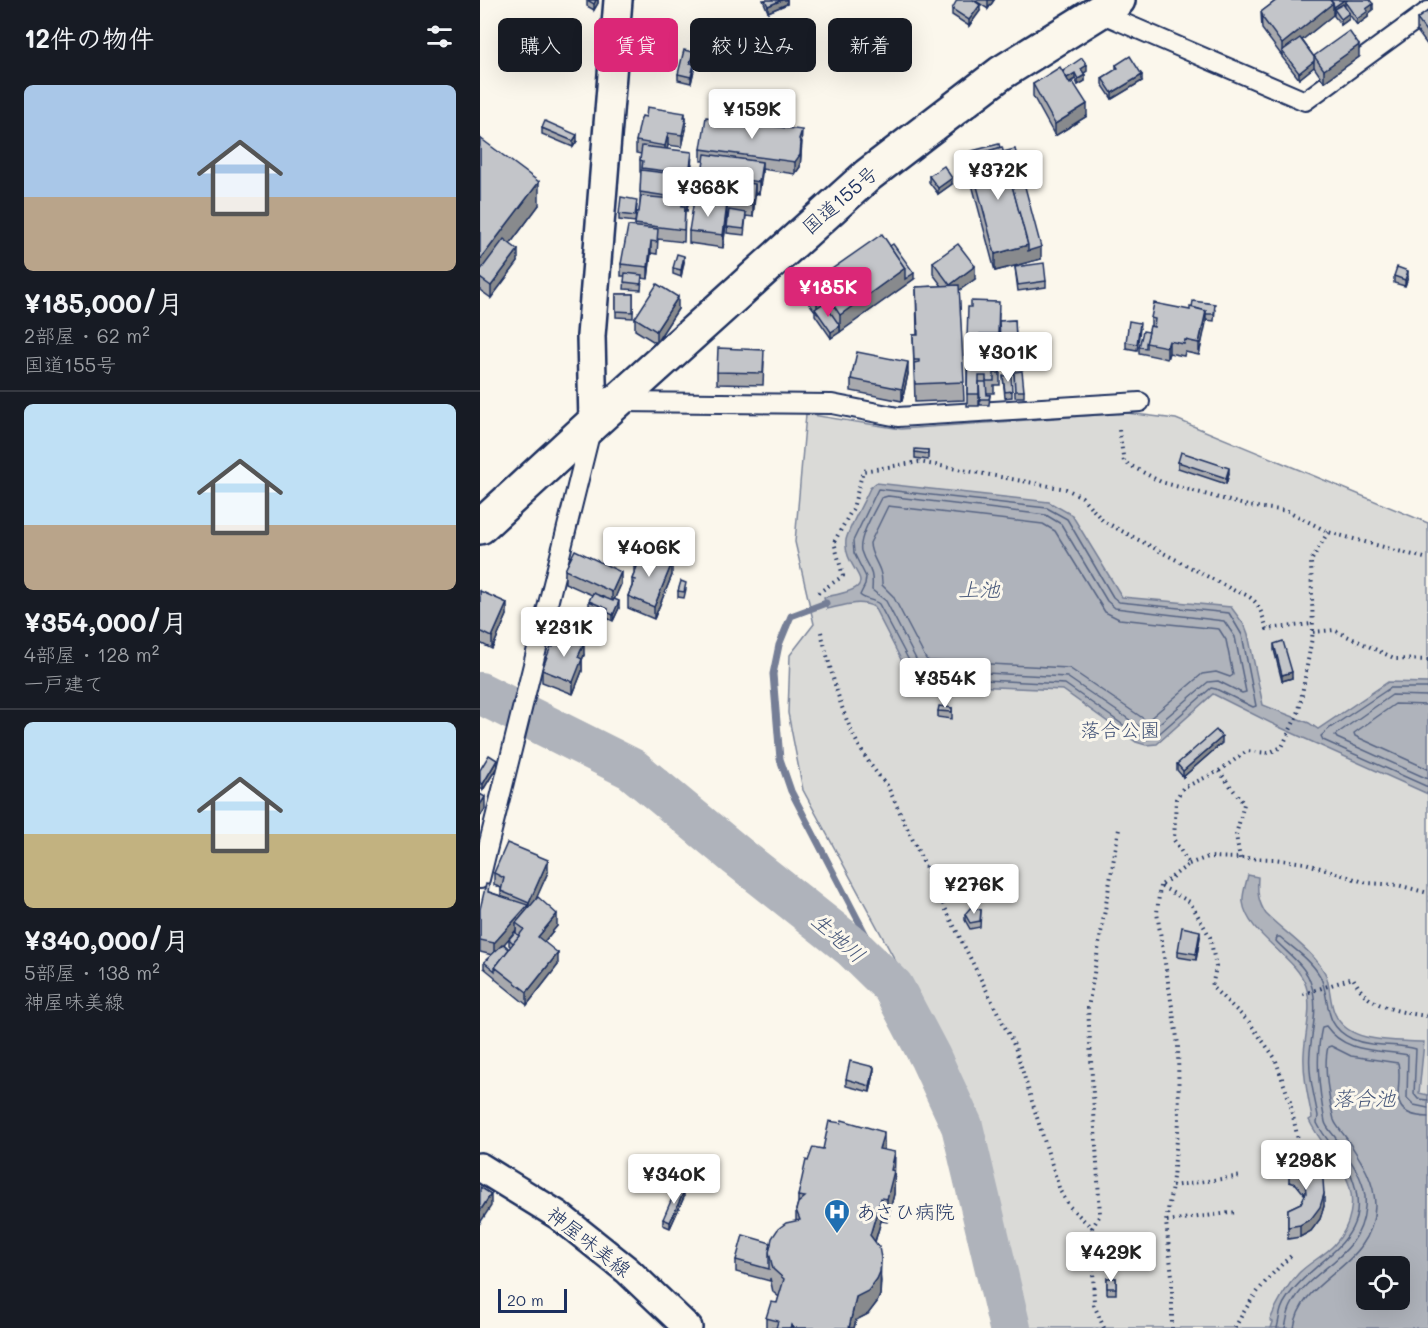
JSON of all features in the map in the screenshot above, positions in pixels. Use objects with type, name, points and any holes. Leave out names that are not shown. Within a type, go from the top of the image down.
[{"type":"highway","name":"国道155号","points":[[480,527],[604,412],[868,175],[1001,73],[1108,6]]},
{"type":"street","points":[[480,879],[528,687],[604,412],[591,336],[618,0]]},
{"type":"street","points":[[1108,6],[1305,101],[1428,11]]},
{"type":"street","points":[[604,412],[832,404],[898,417],[1140,402]]},
{"type":"street","name":"神屋味美線","points":[[480,1167],[558,1215],[627,1270],[688,1328]]},
{"type":"path","points":[[1119,430],[1124,462],[1161,482],[1248,506],[1288,511],[1328,532],[1428,559]]},
{"type":"path","points":[[818,593],[843,576],[834,542],[853,508],[863,471],[919,462],[1066,489],[1082,497],[1103,520],[1235,591],[1247,594],[1256,602],[1267,629],[1312,624]]},
{"type":"path","points":[[1189,864],[1174,840],[1176,799],[1182,788],[1219,771],[1247,751],[1268,753],[1282,747],[1299,711],[1313,632],[1311,561],[1328,532]]},
{"type":"path","points":[[1313,632],[1334,630],[1396,659],[1428,660]]},
{"type":"path","points":[[821,632],[844,718],[873,770],[887,785],[942,902],[1015,1047],[1060,1191],[1070,1207],[1092,1228]]},
{"type":"path","points":[[1219,771],[1244,804],[1236,835],[1240,859]]},
{"type":"path","points":[[1104,1328],[1094,1305],[1092,1228],[1100,1215],[1088,1008],[1119,829]]},
{"type":"path","points":[[1172,1328],[1172,1276],[1166,1222],[1179,1122],[1178,1044],[1157,913],[1160,886],[1189,864],[1208,857],[1305,864],[1367,882],[1398,885],[1428,893]]},
{"type":"path","points":[[1160,886],[1190,902],[1210,937],[1216,968],[1212,987],[1249,1022],[1275,1058],[1290,1102],[1300,1149]]},
{"type":"path","points":[[1303,994],[1353,978],[1364,995],[1376,1002],[1407,1013],[1428,1016]]},
{"type":"path","points":[[1172,1186],[1242,1176]]},
{"type":"path","points":[[1166,1222],[1237,1212]]},
{"type":"path","points":[[1235,1328],[1246,1306],[1273,1271],[1292,1255]]},
{"type":"green space","name":"落合公園","points":[[1127,413],[1176,419],[1428,523],[1428,1328],[1028,1328],[995,1185],[967,1103],[934,1032],[803,790],[788,713],[790,655],[814,624],[795,542],[806,414],[901,429]]},
{"type":"water","name":"上池","points":[[876,483],[1049,502],[1072,515],[1122,597],[1231,607],[1248,634],[1263,705],[1309,723],[1318,729],[1388,682],[1428,683],[1428,794],[1279,727],[1213,694],[1157,744],[1146,745],[1136,742],[1063,690],[923,684],[909,675],[874,607],[857,603],[827,609],[824,597],[844,593],[856,588],[860,583],[850,561],[846,540],[870,488]]},
{"type":"water","name":"落合池","points":[[1248,875],[1258,877],[1259,896],[1266,914],[1306,949],[1320,965],[1327,978],[1333,1009],[1342,1024],[1351,1031],[1374,1039],[1424,1042],[1419,1093],[1428,1095],[1428,1328],[1271,1328],[1273,1322],[1270,1320],[1289,1285],[1302,1270],[1330,1249],[1340,1238],[1348,1222],[1352,1204],[1346,1177],[1309,1120],[1312,1118],[1304,1062],[1309,1011],[1306,986],[1301,975],[1253,925],[1246,914],[1243,902]]},
{"type":"building","points":[[765,0],[782,0],[768,6]]},
{"type":"building","points":[[957,0],[973,0],[980,5],[969,20],[952,9]]},
{"type":"building","points":[[1277,0],[1330,0],[1333,3],[1282,44],[1262,17],[1261,12]]},
{"type":"building","points":[[1330,0],[1344,0],[1334,7]]},
{"type":"building","points":[[1370,0],[1373,4],[1357,19],[1345,2]]},
{"type":"building","points":[[1343,4],[1349,13],[1341,19],[1334,9]]},
{"type":"building","points":[[1428,11],[1428,34],[1417,19]]},
{"type":"building","points":[[1349,31],[1359,45],[1324,70],[1314,56]]},
{"type":"building","points":[[1300,38],[1314,57],[1314,61],[1299,73],[1282,51]]},
{"type":"building","points":[[684,50],[690,51],[691,77],[678,74]]},
{"type":"building","points":[[1130,56],[1142,75],[1112,93],[1102,78],[1118,68],[1116,65]]},
{"type":"building","points":[[1082,58],[1087,65],[1081,69],[1085,75],[1078,79],[1075,73],[1067,78],[1063,71]]},
{"type":"building","points":[[1060,67],[1070,84],[1073,82],[1087,104],[1055,124],[1033,84]]},
{"type":"building","points":[[647,107],[685,113],[682,135],[668,133],[665,146],[636,141],[642,116],[646,117]]},
{"type":"building","points":[[706,117],[802,130],[799,139],[800,155],[795,162],[701,149]]},
{"type":"building","points":[[545,121],[577,135],[573,141],[542,128]]},
{"type":"building","points":[[480,138],[539,182],[480,260]]},
{"type":"building","points":[[999,144],[1000,148],[969,156],[969,167],[967,167],[964,153]]},
{"type":"building","points":[[642,146],[692,152],[689,174],[642,168],[643,161],[640,160]]},
{"type":"building","points":[[1002,147],[1028,245],[995,254],[969,156]]},
{"type":"building","points":[[1015,149],[1041,247],[1028,251],[1003,152]]},
{"type":"building","points":[[705,154],[762,162],[759,182],[702,174]]},
{"type":"building","points":[[944,166],[952,178],[938,188],[929,176]]},
{"type":"building","points":[[641,170],[690,176],[687,199],[640,192]]},
{"type":"building","points":[[701,178],[755,184],[753,205],[699,199]]},
{"type":"building","points":[[641,196],[682,200],[682,206],[685,206],[684,230],[635,224]]},
{"type":"building","points":[[621,197],[637,200],[635,216],[619,214]]},
{"type":"building","points":[[694,200],[727,204],[723,235],[689,231]]},
{"type":"building","points":[[729,210],[746,213],[744,229],[727,227]]},
{"type":"building","points":[[628,226],[658,229],[657,242],[651,241],[648,267],[621,264]]},
{"type":"building","points":[[882,234],[905,268],[840,315],[824,291],[817,296],[809,285]]},
{"type":"building","points":[[504,239],[518,250],[491,286],[480,278],[480,271]]},
{"type":"building","points":[[893,244],[914,273],[905,279],[905,268],[890,246]]},
{"type":"building","points":[[958,244],[975,266],[950,285],[933,262]]},
{"type":"building","points":[[677,254],[684,256],[681,270],[673,268]]},
{"type":"building","points":[[1044,263],[1046,281],[1018,285],[1015,267]]},
{"type":"building","points":[[1397,267],[1408,271],[1405,280],[1394,276]]},
{"type":"building","points":[[625,273],[642,275],[641,284],[624,282]]},
{"type":"building","points":[[657,284],[678,297],[656,331],[635,318]]},
{"type":"building","points":[[959,285],[964,382],[915,384],[914,363],[919,362],[919,360],[914,360],[913,335],[918,335],[916,287]]},
{"type":"building","points":[[616,294],[633,294],[633,312],[616,311]]},
{"type":"building","points":[[971,301],[999,302],[998,334],[980,334],[980,339],[967,339],[968,307],[971,307]]},
{"type":"building","points":[[1193,301],[1215,304],[1214,314],[1206,314],[1206,311],[1192,307]]},
{"type":"building","points":[[824,303],[840,326],[831,332],[815,309]]},
{"type":"building","points":[[1154,303],[1206,311],[1199,343],[1185,340],[1184,344],[1169,341],[1167,347],[1146,343],[1150,326],[1154,327],[1155,319],[1151,318]]},
{"type":"building","points":[[1015,320],[1016,339],[1000,339],[999,321]]},
{"type":"building","points":[[1129,321],[1140,323],[1137,344],[1126,342]]},
{"type":"building","points":[[1143,331],[1149,332],[1146,348],[1139,347]]},
{"type":"building","points":[[968,342],[1000,342],[1000,373],[994,373],[994,381],[986,381],[986,376],[979,376],[979,394],[967,394]]},
{"type":"building","points":[[1013,344],[1022,344],[1023,363],[1014,363]]},
{"type":"building","points":[[718,348],[764,350],[763,373],[717,372]]},
{"type":"building","points":[[857,352],[908,362],[902,389],[851,379]]},
{"type":"building","points":[[1022,371],[1024,391],[1015,391],[1014,372]]},
{"type":"building","points":[[1011,375],[1012,391],[1005,392],[1003,376]]},
{"type":"building","points":[[979,382],[986,382],[989,399],[980,399]]},
{"type":"building","points":[[915,449],[928,450],[928,454],[915,452]]},
{"type":"building","points":[[1181,452],[1229,468],[1226,478],[1178,462]]},
{"type":"building","points":[[575,550],[621,572],[612,592],[565,570]]},
{"type":"building","points":[[641,550],[672,563],[654,607],[628,596],[635,580],[632,579],[637,567],[634,566]]},
{"type":"building","points":[[681,581],[686,583],[684,592],[678,591]]},
{"type":"building","points":[[480,591],[507,603],[492,637],[480,631]]},
{"type":"building","points":[[593,593],[619,601],[613,615],[607,612],[608,609],[589,601]]},
{"type":"building","points":[[567,623],[582,629],[578,640],[562,634]]},
{"type":"building","points":[[559,632],[584,643],[578,657],[582,659],[573,682],[542,670]]},
{"type":"building","points":[[1283,641],[1292,672],[1282,675],[1274,644]]},
{"type":"building","points":[[939,706],[952,708],[952,712],[938,711]]},
{"type":"building","points":[[1216,730],[1222,737],[1183,771],[1177,764]]},
{"type":"building","points":[[489,755],[497,760],[483,784],[480,782],[480,770]]},
{"type":"building","points":[[480,794],[485,797],[480,805]]},
{"type":"building","points":[[507,843],[548,860],[529,903],[501,891],[504,878],[494,873]]},
{"type":"building","points":[[486,884],[489,885],[488,892],[528,905],[494,943],[480,940],[480,909]]},
{"type":"building","points":[[538,897],[557,914],[538,937],[558,953],[527,992],[495,967],[524,929],[516,923]]},
{"type":"building","points":[[971,907],[981,910],[980,921],[970,923],[965,914]]},
{"type":"building","points":[[1182,927],[1200,931],[1196,954],[1178,951]]},
{"type":"building","points":[[515,932],[519,936],[513,943],[509,939]]},
{"type":"building","points":[[503,944],[509,949],[495,967],[495,971],[484,962]]},
{"type":"building","points":[[850,1061],[874,1067],[870,1086],[846,1079]]},
{"type":"building","name":"あさひ病院","points":[[842,1120],[884,1132],[879,1149],[895,1152],[891,1170],[894,1171],[887,1199],[881,1198],[870,1235],[879,1247],[880,1272],[868,1291],[856,1297],[849,1328],[793,1328],[791,1325],[790,1328],[776,1328],[778,1321],[766,1318],[771,1302],[777,1303],[784,1279],[773,1269],[769,1252],[772,1238],[786,1223],[800,1220],[796,1210],[798,1203],[805,1197],[798,1196],[806,1160],[808,1161],[813,1147],[823,1149],[829,1121],[841,1123]]},
{"type":"building","points":[[1293,1152],[1307,1157],[1317,1167],[1323,1180],[1324,1194],[1320,1207],[1311,1219],[1300,1225],[1288,1227],[1288,1209],[1301,1203],[1306,1193],[1305,1183],[1296,1172],[1289,1170]]},
{"type":"building","points":[[480,1187],[491,1194],[480,1211]]},
{"type":"building","points":[[677,1187],[684,1191],[670,1222],[663,1219]]},
{"type":"building","points":[[743,1235],[771,1243],[769,1269],[736,1260]]},
{"type":"building","points":[[1107,1278],[1116,1278],[1116,1288],[1107,1288]]},
{"type":"waterway","points":[[826,603],[791,616],[779,645],[773,674],[780,759],[791,791],[893,987]]},
{"type":"waterway","name":"生地川","points":[[480,693],[632,769],[852,947],[893,987],[930,1057],[962,1126],[1010,1328]]},
{"type":"place","name":"あさひ病院","points":[[837,1235]]}]
